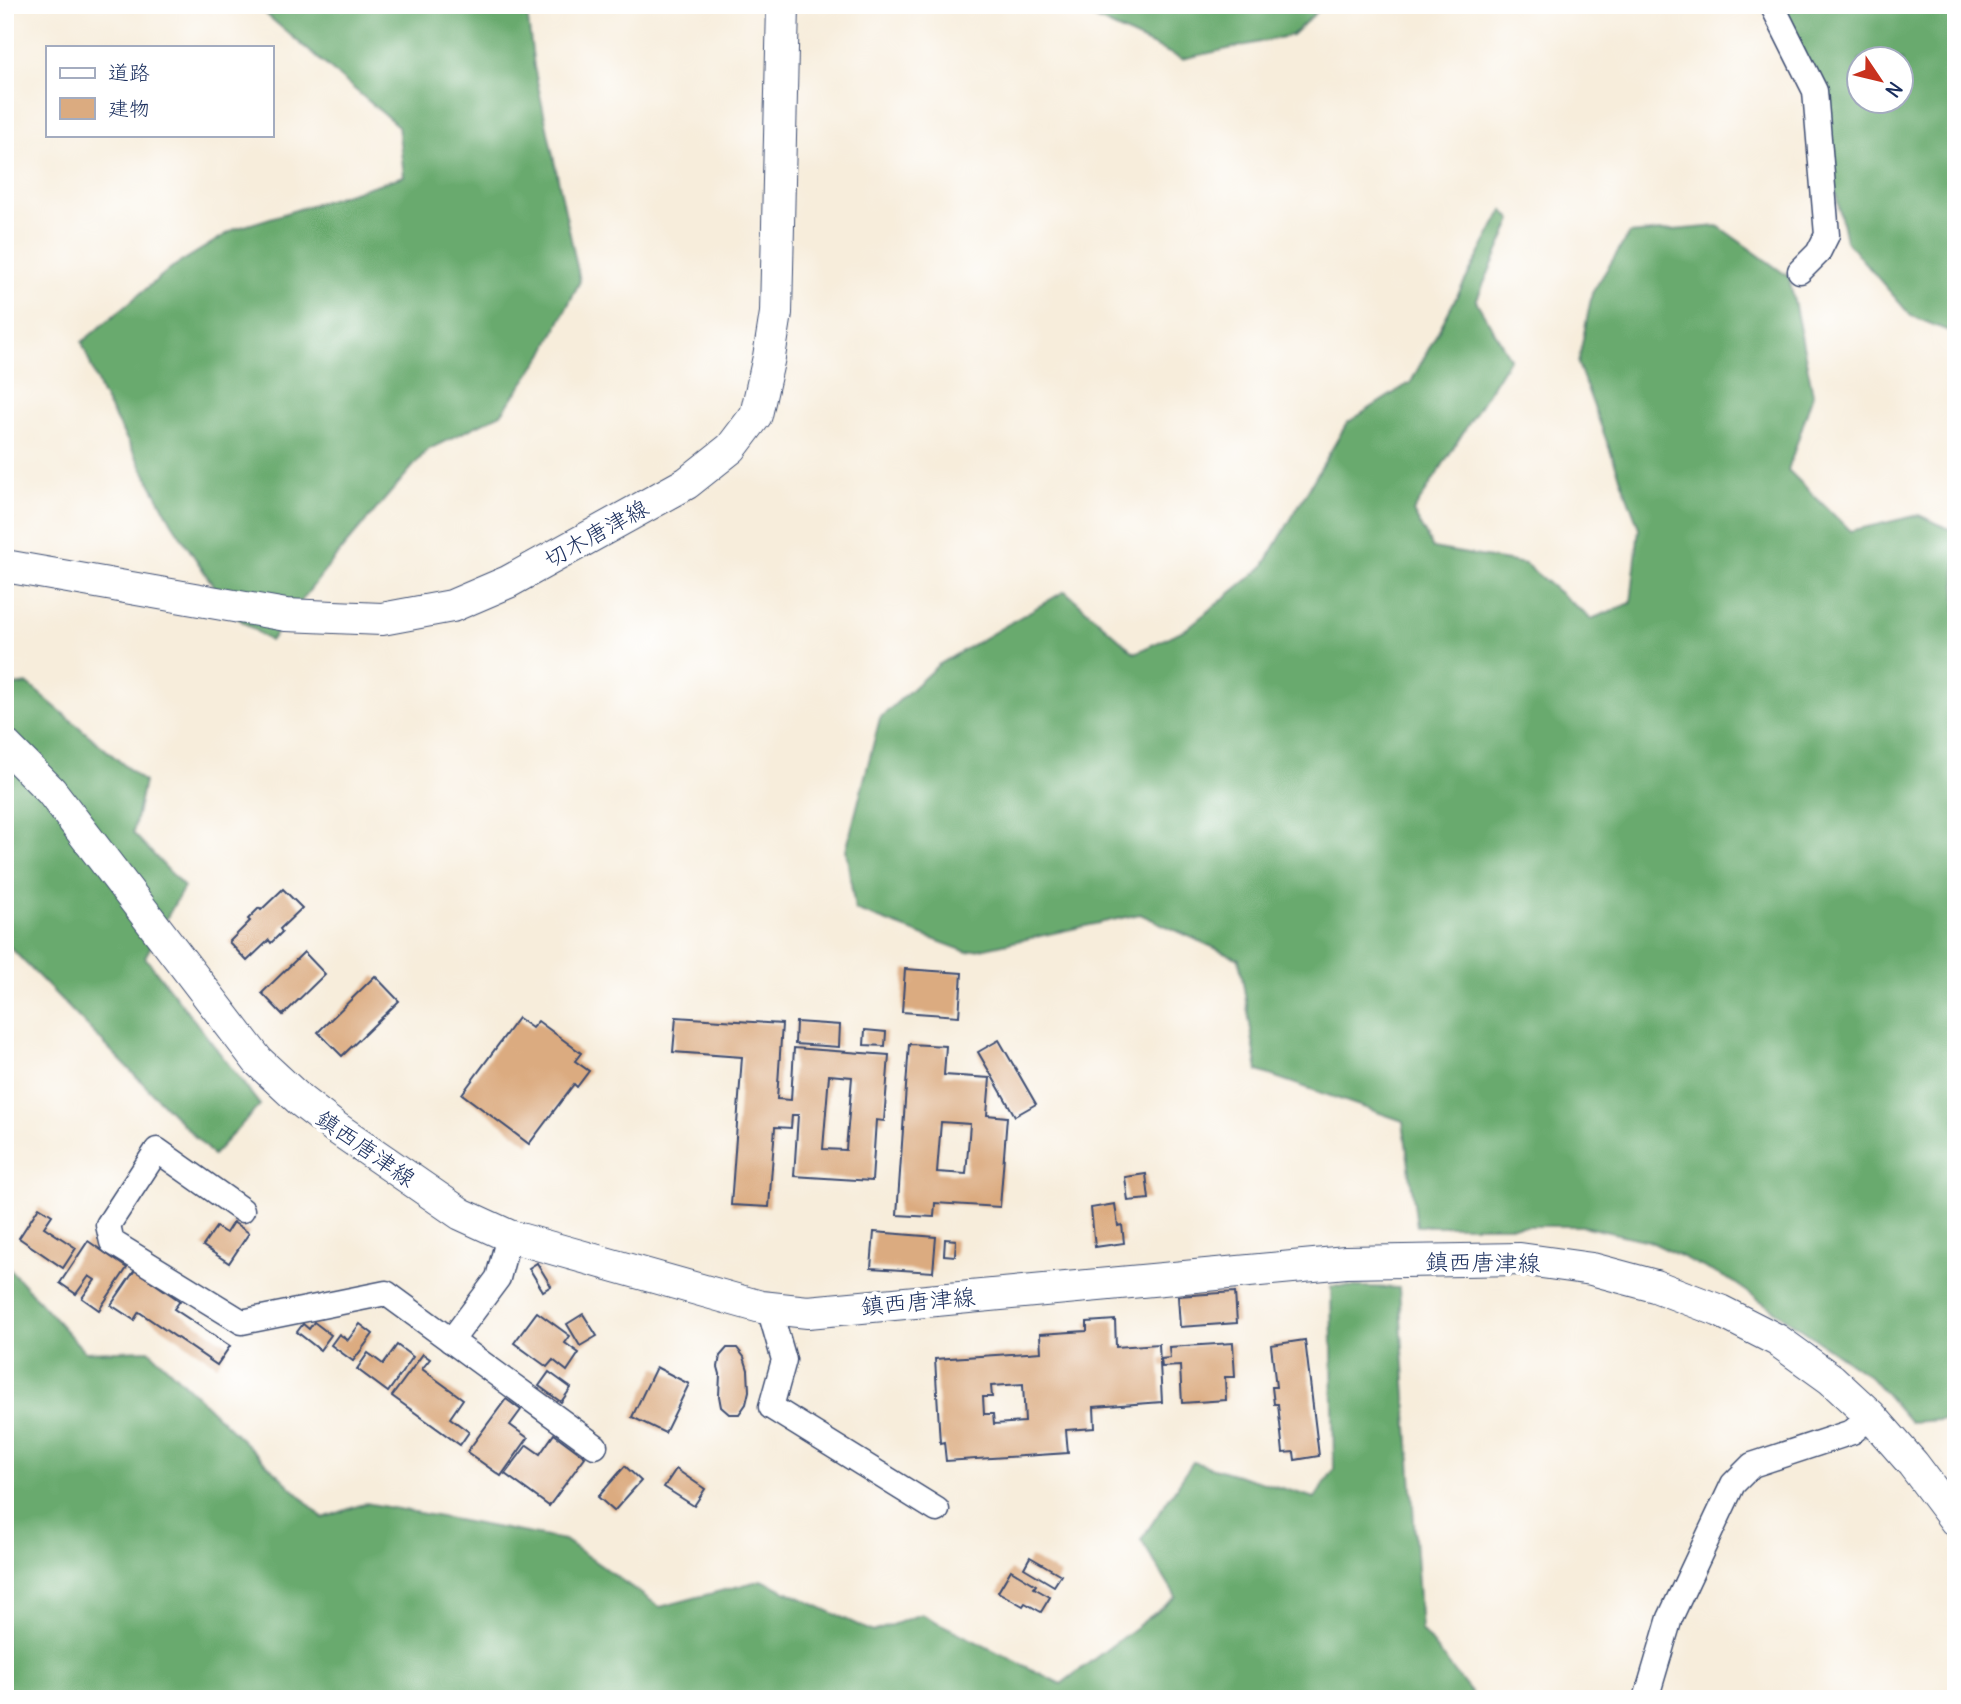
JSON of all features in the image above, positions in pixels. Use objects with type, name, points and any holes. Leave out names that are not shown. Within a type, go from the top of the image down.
[{"type":"main road","name":"切木唐津線","points":[[5,566],[286,615],[382,619],[452,606],[508,582],[687,484],[731,448],[756,415],[769,357],[776,313],[783,5]]},
{"type":"main road","name":"鎮西唐津線","points":[[5,745],[51,791],[258,1061],[301,1101],[332,1125],[461,1214],[509,1236],[769,1308],[808,1312],[1346,1262],[1520,1259],[1592,1269],[1655,1286],[1720,1311],[1777,1340],[1831,1379],[1871,1416],[1913,1464],[1956,1521]]},
{"type":"street","points":[[1772,5],[1815,91],[1826,234],[1818,253],[1800,271]]},
{"type":"street","points":[[242,1210],[157,1150],[108,1225],[112,1242],[242,1322],[386,1293],[595,1446]]},
{"type":"street","points":[[451,1341],[498,1278],[509,1236]]},
{"type":"street","points":[[769,1308],[784,1360],[771,1407],[937,1510]]},
{"type":"street","points":[[1646,1699],[1670,1618],[1732,1484],[1752,1465],[1852,1432],[1871,1416]]},
{"type":"green space","points":[[255,5],[526,5],[534,67],[580,281],[543,355],[501,414],[427,450],[338,554],[270,641],[232,614],[172,523],[101,392],[82,342],[171,268],[235,229],[404,176],[398,126]]},
{"type":"green space","points":[[1066,5],[1324,5],[1292,35],[1182,59]]},
{"type":"green space","points":[[1778,5],[1956,5],[1956,334],[1911,316],[1846,241],[1813,83]]},
{"type":"green space","points":[[1503,210],[1512,220],[1476,301],[1510,358],[1413,512],[1433,548],[1525,564],[1591,619],[1631,603],[1639,528],[1578,364],[1592,293],[1629,234],[1718,226],[1789,277],[1813,394],[1788,470],[1850,531],[1919,515],[1956,532],[1956,1419],[1910,1422],[1872,1378],[1732,1281],[1649,1241],[1582,1226],[1417,1226],[1403,1121],[1258,1071],[1239,959],[1140,914],[967,952],[855,910],[846,850],[880,718],[938,665],[1065,591],[1135,653],[1186,629],[1263,567],[1347,423],[1411,382]]},
{"type":"green space","points":[[28,684],[144,782],[133,833],[184,887],[145,957],[260,1105],[213,1155],[5,942],[5,687]]},
{"type":"green space","points":[[5,1264],[85,1352],[149,1350],[323,1518],[366,1503],[564,1540],[660,1607],[762,1580],[873,1632],[921,1614],[1061,1684],[1176,1597],[1141,1540],[1193,1462],[1315,1498],[1334,1469],[1331,1286],[1399,1288],[1421,1630],[1476,1699],[5,1699]]},
{"type":"building","points":[[283,889],[302,908],[280,929],[282,932],[271,943],[269,940],[247,961],[229,942],[259,908],[261,910]]},
{"type":"building","points":[[304,952],[325,974],[283,1015],[262,993]]},
{"type":"building","points":[[905,969],[962,973],[959,1016],[902,1012]]},
{"type":"building","points":[[375,976],[399,1001],[342,1056],[318,1032]]},
{"type":"building","points":[[676,1017],[782,1024],[777,1099],[791,1100],[794,1048],[889,1055],[884,1121],[876,1120],[872,1181],[794,1176],[798,1115],[792,1115],[791,1128],[775,1127],[769,1207],[731,1205],[742,1057],[673,1052]],"holes":[[[829,1075],[852,1077],[846,1150],[823,1149]]]},
{"type":"building","points":[[518,1018],[532,1028],[538,1021],[581,1053],[575,1061],[589,1071],[577,1087],[574,1084],[529,1144],[462,1094]]},
{"type":"building","points":[[796,1022],[840,1025],[839,1047],[795,1044]]},
{"type":"building","points":[[865,1030],[886,1032],[885,1046],[864,1045]]},
{"type":"building","points":[[999,1040],[1036,1104],[1015,1116],[978,1052]]},
{"type":"building","points":[[909,1044],[946,1046],[944,1075],[990,1078],[987,1115],[1007,1117],[1000,1207],[935,1203],[934,1217],[897,1215]],"holes":[[[941,1122],[970,1124],[966,1174],[937,1172]]]},
{"type":"building","points":[[1146,1174],[1149,1199],[1128,1201],[1125,1177]]},
{"type":"building","points":[[1115,1204],[1124,1243],[1095,1247],[1091,1208]]},
{"type":"building","points":[[39,1207],[52,1215],[44,1227],[76,1248],[63,1268],[19,1238]]},
{"type":"building","points":[[233,1222],[249,1233],[229,1263],[203,1246],[216,1227],[226,1233]]},
{"type":"building","points":[[874,1232],[936,1237],[933,1272],[871,1268]]},
{"type":"building","points":[[945,1239],[956,1240],[955,1256],[944,1255]]},
{"type":"building","points":[[88,1241],[127,1268],[99,1310],[82,1298],[95,1280],[89,1276],[76,1294],[60,1283]]},
{"type":"building","points":[[537,1263],[551,1286],[543,1291],[529,1268]]},
{"type":"building","points":[[135,1270],[180,1301],[174,1309],[230,1346],[217,1365],[139,1312],[134,1320],[111,1305]]},
{"type":"building","points":[[1235,1292],[1237,1323],[1180,1327],[1178,1296]]},
{"type":"building","points":[[537,1312],[570,1336],[565,1343],[579,1353],[567,1371],[553,1360],[547,1367],[514,1343]]},
{"type":"building","points":[[583,1314],[597,1336],[580,1346],[567,1324]]},
{"type":"building","points":[[1115,1320],[1116,1347],[1159,1344],[1162,1402],[1094,1407],[1095,1428],[1066,1430],[1068,1453],[946,1461],[944,1442],[940,1443],[935,1359],[1041,1352],[1040,1334],[1087,1331],[1087,1322]],"holes":[[[1023,1384],[1025,1422],[994,1424],[993,1414],[984,1414],[983,1397],[992,1397],[991,1386]]]},
{"type":"building","points":[[314,1322],[331,1335],[320,1350],[297,1332],[303,1324],[309,1329]]},
{"type":"building","points":[[360,1324],[373,1334],[353,1361],[331,1345],[339,1334],[348,1340]]},
{"type":"building","points":[[1305,1340],[1319,1456],[1295,1460],[1294,1452],[1283,1453],[1278,1404],[1274,1404],[1272,1387],[1276,1387],[1271,1345]]},
{"type":"building","points":[[1233,1343],[1235,1377],[1225,1377],[1226,1400],[1182,1403],[1180,1366],[1162,1367],[1161,1359],[1170,1358],[1169,1347]]},
{"type":"building","points":[[397,1345],[413,1357],[388,1392],[357,1369],[368,1353],[383,1364]]},
{"type":"building","points":[[727,1348],[737,1348],[744,1357],[748,1370],[749,1391],[746,1404],[739,1414],[729,1414],[721,1407],[719,1396],[718,1367],[720,1356]]},
{"type":"building","points":[[423,1354],[430,1359],[422,1369],[463,1399],[450,1418],[469,1432],[460,1445],[392,1396]]},
{"type":"building","points":[[656,1367],[689,1384],[665,1433],[632,1417]]},
{"type":"building","points":[[549,1372],[571,1388],[561,1402],[539,1386]]},
{"type":"building","points":[[506,1399],[521,1410],[510,1425],[528,1438],[501,1476],[467,1452]]},
{"type":"building","points":[[554,1434],[585,1457],[549,1506],[505,1474],[527,1445],[540,1454]]},
{"type":"building","points":[[625,1466],[641,1481],[614,1511],[598,1497]]},
{"type":"building","points":[[676,1469],[705,1489],[694,1506],[664,1487]]},
{"type":"building","points":[[1030,1557],[1061,1575],[1054,1586],[1024,1568]]},
{"type":"building","points":[[1011,1570],[1050,1597],[1041,1612],[1025,1603],[1023,1606],[998,1592]]}]
